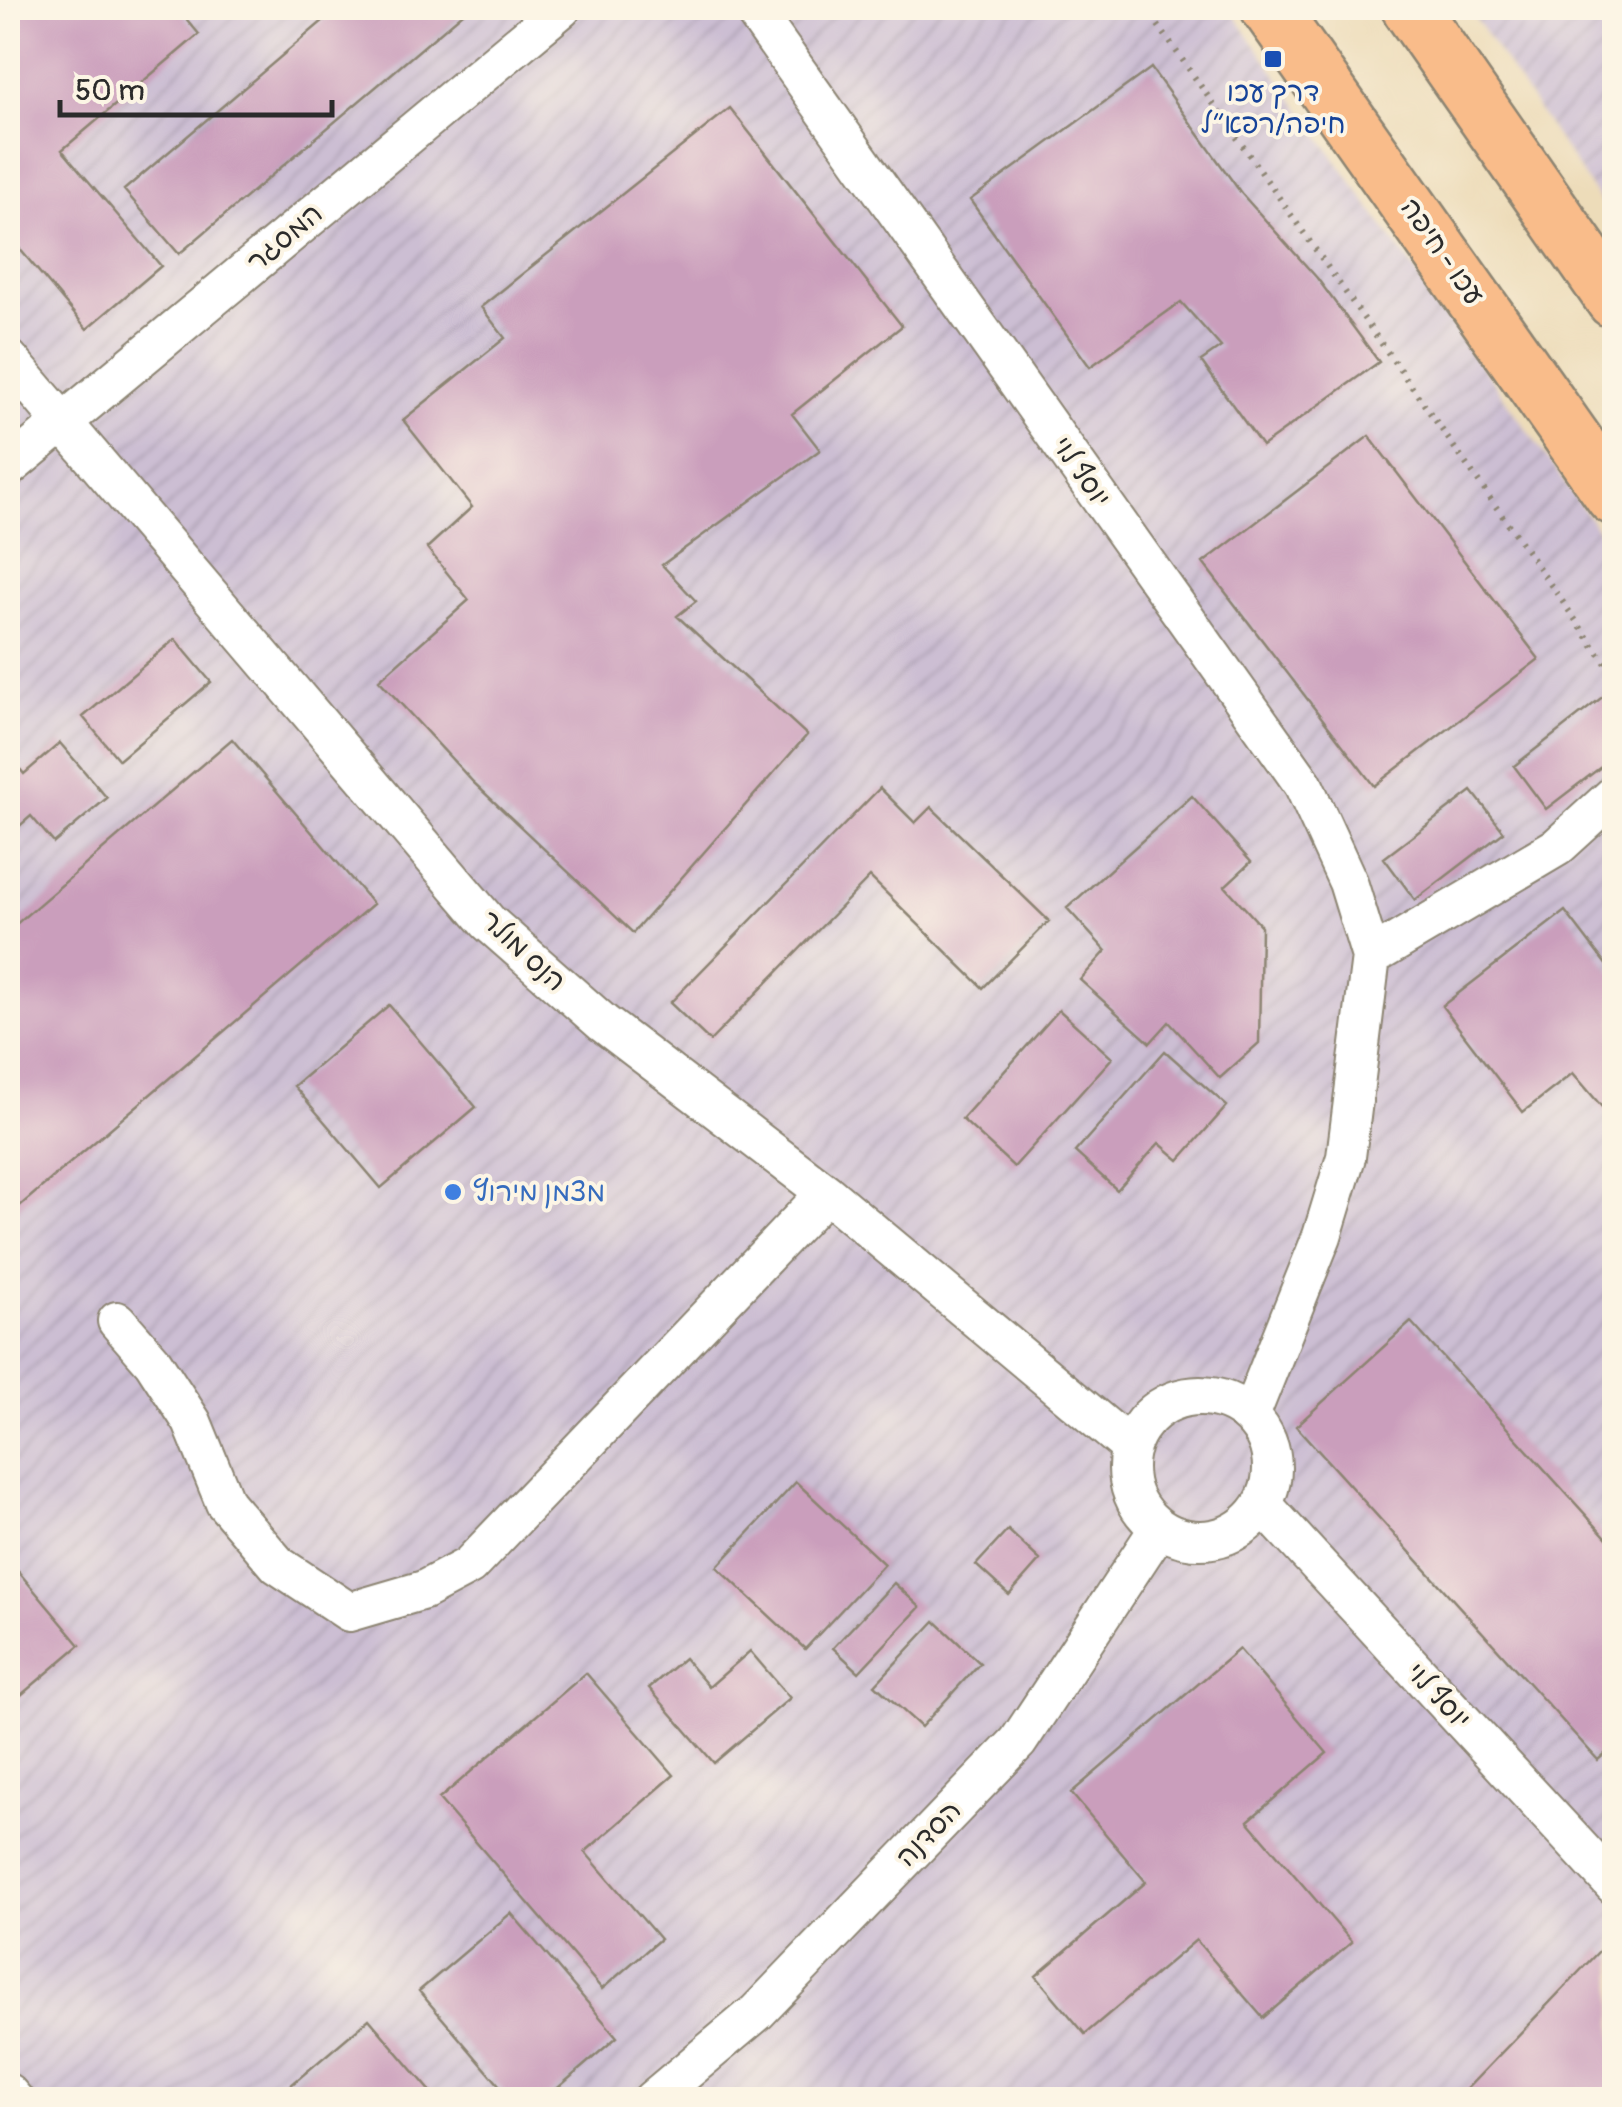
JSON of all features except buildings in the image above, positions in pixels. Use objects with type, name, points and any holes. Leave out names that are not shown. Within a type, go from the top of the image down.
[{"type":"highway","name":"עכו - חיפה","points":[[1269,8],[1614,496]]},
{"type":"highway","points":[[1410,8],[1614,300]]},
{"type":"street","name":"המסגר","points":[[8,468],[562,8]]},
{"type":"street","name":"יוסף לוי","points":[[752,8],[1303,784],[1348,882],[1371,957]]},
{"type":"street","name":"הנס מולר","points":[[8,358],[488,922],[603,1023],[826,1193],[1131,1448]]},
{"type":"street","points":[[1250,1416],[1322,1236],[1346,1157],[1371,957],[1557,848],[1614,795]]},
{"type":"street","points":[[117,1320],[153,1362],[192,1422],[225,1503],[278,1564],[349,1612],[424,1590],[468,1566],[826,1193]]},
{"type":"street","points":[[1205,1396],[1230,1402],[1250,1416],[1264,1432],[1272,1456],[1271,1481],[1262,1505],[1246,1524],[1207,1540],[1182,1539],[1159,1528],[1134,1498],[1128,1473],[1131,1448],[1142,1426],[1158,1410],[1180,1399],[1205,1396]]},
{"type":"street","name":"יוסף לוי","points":[[1262,1505],[1614,1885]]},
{"type":"street","name":"הסדנה","points":[[652,2100],[757,2012],[1018,1742],[1159,1528]]},
{"type":"street","points":[[8,2093],[14,2100]]},
{"type":"path","points":[[1146,8],[1614,675]]},
{"type":"shaded area","points":[[8,8],[1229,8],[1614,553],[1614,2099],[8,2100]]},
{"type":"shaded area","points":[[1468,8],[1614,8],[1614,221]]},
{"type":"place","name":"דרך עכו חיפה/רפא״ל","points":[[1273,59]]},
{"type":"place","name":"מצמן מירוץ","points":[[453,1192]]}]
